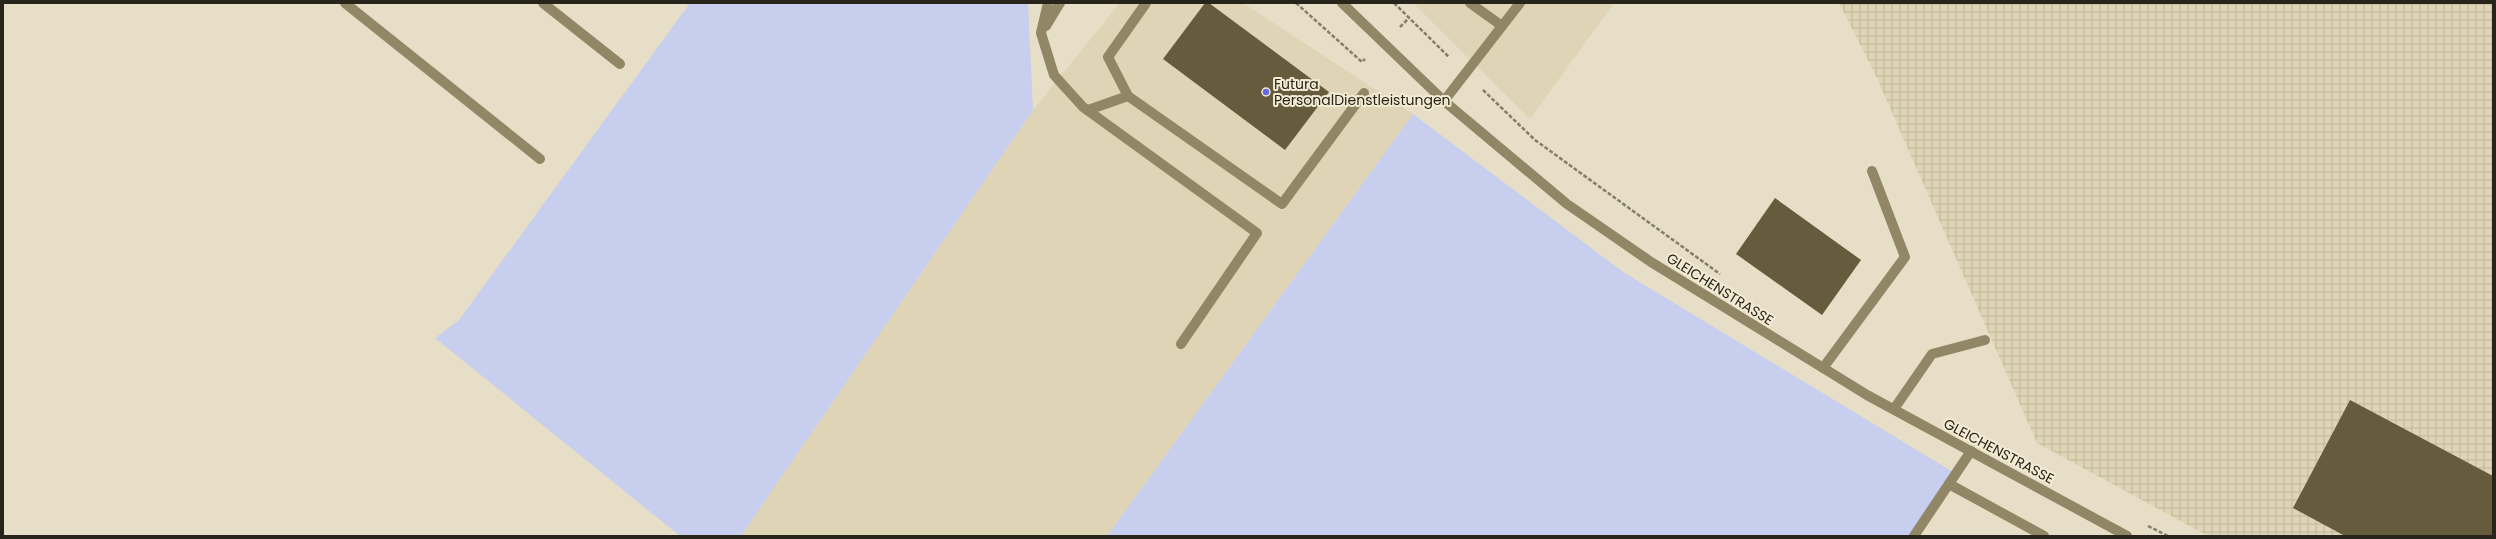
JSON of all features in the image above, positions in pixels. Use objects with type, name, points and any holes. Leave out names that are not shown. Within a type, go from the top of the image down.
[{"type":"street","points":[[345,3],[540,159]]},
{"type":"street","points":[[543,3],[620,64]]},
{"type":"street","points":[[1048,3],[1041,33],[1054,75],[1088,110],[1257,233],[1181,344]]},
{"type":"street","points":[[1041,33],[1060,3]]},
{"type":"street","points":[[1146,3],[1108,57],[1128,96],[1282,204],[1364,93]]},
{"type":"street","name":"GLEICHENSTRASSE","points":[[1342,3],[1444,101],[1567,204],[1651,262],[1823,368],[1894,409],[2127,536]]},
{"type":"street","points":[[1470,3],[1502,26]]},
{"type":"street","points":[[1444,101],[1520,3]]},
{"type":"street","points":[[1088,110],[1128,96]]},
{"type":"street","points":[[1823,368],[1905,257],[1872,171]]},
{"type":"street","points":[[1894,409],[1932,354],[1985,340]]},
{"type":"street","points":[[1914,536],[1971,452]]},
{"type":"street","points":[[1949,484],[2044,536]]},
{"type":"path","points":[[1394,3],[1535,140],[1726,278]]},
{"type":"path","points":[[2141,521],[2168,536]]},
{"type":"shaded area","points":[[690,3],[1028,3],[1033,110],[741,536],[680,536],[435,338],[459,320]]},
{"type":"shaded area","points":[[1120,3],[1243,3],[1413,114],[1107,536],[741,536],[1033,110]]},
{"type":"shaded area","points":[[1413,3],[1614,3],[1530,119]]},
{"type":"shaded area","points":[[1839,3],[2493,3],[2493,536],[2208,536],[2037,443],[1876,76]]},
{"type":"shaded area","points":[[1413,114],[1623,272],[1953,472],[1909,536],[1107,536]]},
{"type":"building","points":[[1205,3],[1209,3],[1329,92],[1285,150],[1163,59]]},
{"type":"building","points":[[1775,198],[1861,260],[1822,315],[1736,254]]},
{"type":"building","points":[[2350,400],[2493,476],[2493,536],[2345,536],[2293,508]]},
{"type":"place","name":"Futura PersonalDienstleistungen","points":[[1266,92]]}]
